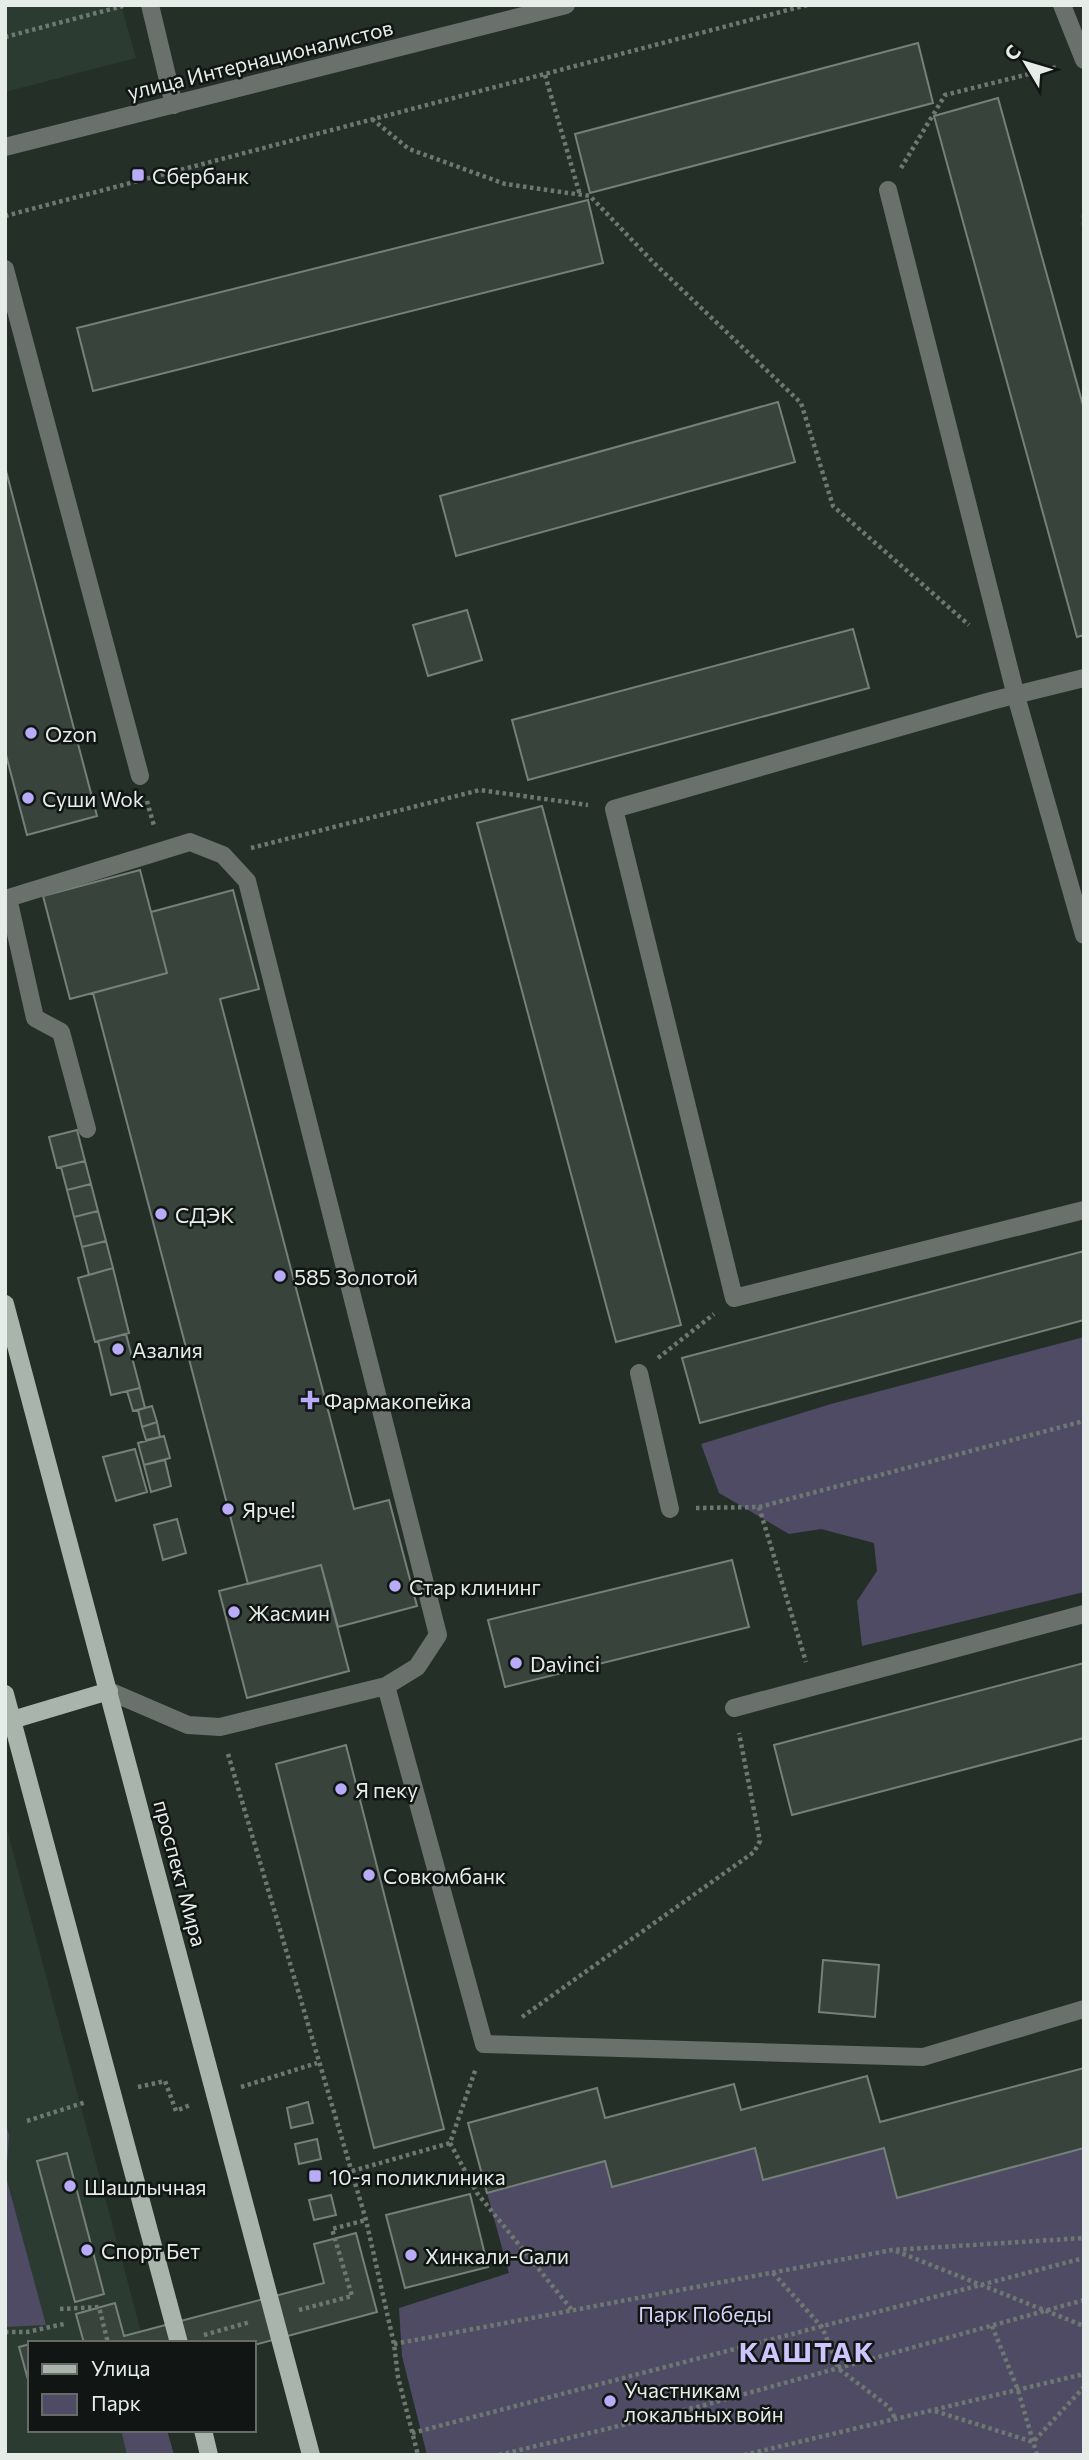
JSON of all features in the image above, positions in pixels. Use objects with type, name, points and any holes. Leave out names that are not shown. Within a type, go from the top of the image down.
[{"type":"main road","name":"проспект Мира","points":[[5,1304],[311,2455]]},
{"type":"main road","points":[[12,1720],[109,1691]]},
{"type":"main road","points":[[5,1694],[178,2341]]},
{"type":"main road","points":[[203,2432],[209,2455]]},
{"type":"street","points":[[150,5],[174,105]]},
{"type":"street","name":"улица Интернационалистов","points":[[5,147],[566,5]]},
{"type":"street","points":[[1062,5],[1084,60]]},
{"type":"street","points":[[888,190],[1016,696],[1084,935]]},
{"type":"street","points":[[5,269],[140,776]]},
{"type":"street","points":[[1084,678],[614,809],[734,1298],[1084,1210]]},
{"type":"street","points":[[87,1129],[61,1032],[35,1018],[7,899],[190,842],[223,855],[247,881],[438,1635],[418,1667],[386,1686],[220,1727],[188,1725],[109,1691]]},
{"type":"street","points":[[639,1373],[670,1509]]},
{"type":"street","points":[[734,1708],[1084,1614]]},
{"type":"street","points":[[386,1686],[484,2044],[923,2057],[1084,2009]]},
{"type":"path","points":[[5,37],[126,5]]},
{"type":"path","points":[[5,216],[807,5]]},
{"type":"path","points":[[888,190],[945,95],[1059,67]]},
{"type":"path","points":[[545,75],[580,195]]},
{"type":"path","points":[[372,119],[409,149],[505,184],[590,196],[654,263],[801,403],[833,506],[975,629]]},
{"type":"path","points":[[1084,215],[1084,225]]},
{"type":"path","points":[[140,776],[160,852]]},
{"type":"path","points":[[223,855],[480,790],[614,809]]},
{"type":"path","points":[[639,1373],[734,1298]]},
{"type":"path","points":[[670,1509],[759,1507],[1084,1421]]},
{"type":"path","points":[[759,1507],[814,1687]]},
{"type":"path","points":[[572,2310],[477,2193],[450,2143],[484,2044],[754,1852],[760,1841],[734,1708]]},
{"type":"path","points":[[220,1727],[317,2063],[366,2220],[394,2344],[398,2377],[418,2455]]},
{"type":"path","points":[[282,2074],[317,2063]]},
{"type":"path","points":[[165,2081],[176,2111]]},
{"type":"path","points":[[27,2121],[90,2100]]},
{"type":"path","points":[[352,2171],[450,2143]]},
{"type":"path","points":[[352,2296],[332,2229],[366,2220]]},
{"type":"path","points":[[394,2344],[892,2250],[1084,2238]]},
{"type":"path","points":[[892,2250],[1084,2326]]},
{"type":"path","points":[[412,2434],[1084,2258]]},
{"type":"path","points":[[772,2272],[822,2328],[839,2369],[889,2407],[896,2420]]},
{"type":"path","points":[[499,2455],[839,2369],[1084,2300]]},
{"type":"path","points":[[60,2309],[99,2307],[108,2341]]},
{"type":"path","points":[[5,2332],[27,2332],[64,2324]]},
{"type":"path","points":[[992,2326],[1018,2390],[1037,2455]]},
{"type":"path","points":[[744,2455],[1084,2374]]},
{"type":"path","points":[[1033,2442],[1084,2387]]},
{"type":"path","points":[[934,2411],[1033,2442]]},
{"type":"shaded area","points":[[5,5],[121,5],[136,58],[5,92]]},
{"type":"shaded area","points":[[5,1822],[143,2341],[28,2341],[28,2432],[168,2432],[174,2455],[5,2455]]},
{"type":"green space","points":[[1084,1337],[1084,1592],[862,1646],[857,1601],[877,1571],[874,1543],[821,1529],[789,1534],[719,1493],[701,1444],[831,1404]]},
{"type":"green space","points":[[5,2121],[9,2135],[6,2177],[46,2325],[5,2327]]},
{"type":"green space","name":"Парк Победы","points":[[755,2148],[764,2180],[884,2148],[898,2198],[1084,2148],[1084,2455],[427,2455],[402,2356],[399,2308],[509,2273],[487,2193],[605,2161],[613,2187]]},
{"type":"green space","points":[[121,2432],[168,2432],[174,2455],[127,2455]]},
{"type":"building","points":[[918,43],[933,103],[590,193],[575,134]]},
{"type":"building","points":[[998,98],[1084,409],[1084,635],[1077,637],[934,116]]},
{"type":"building","points":[[588,200],[603,263],[93,391],[77,328]]},
{"type":"building","points":[[778,402],[795,462],[456,556],[440,496]]},
{"type":"building","points":[[5,467],[97,816],[27,835],[5,751]]},
{"type":"building","points":[[467,610],[482,660],[428,676],[413,625]]},
{"type":"building","points":[[853,629],[869,688],[528,780],[512,720]]},
{"type":"building","points":[[542,806],[681,1325],[616,1342],[477,823]]},
{"type":"building","points":[[140,870],[167,973],[70,999],[43,896]]},
{"type":"building","points":[[233,890],[259,989],[220,999],[354,1509],[389,1500],[417,1606],[338,1627],[321,1565],[248,1584],[93,993],[167,973],[151,912]]},
{"type":"building","points":[[77,1130],[85,1161],[57,1168],[49,1137]]},
{"type":"building","points":[[85,1161],[91,1184],[67,1190],[61,1167]]},
{"type":"building","points":[[91,1184],[98,1211],[74,1217],[67,1190]]},
{"type":"building","points":[[98,1211],[106,1241],[82,1247],[74,1217]]},
{"type":"building","points":[[106,1241],[113,1268],[89,1275],[82,1247]]},
{"type":"building","points":[[1084,1251],[1084,1320],[700,1423],[682,1358]]},
{"type":"building","points":[[113,1268],[129,1333],[95,1342],[78,1278]]},
{"type":"building","points":[[126,1334],[140,1388],[111,1395],[98,1341]]},
{"type":"building","points":[[140,1388],[145,1408],[133,1411],[127,1391]]},
{"type":"building","points":[[152,1406],[157,1422],[142,1427],[138,1410]]},
{"type":"building","points":[[157,1422],[160,1437],[146,1440],[142,1427]]},
{"type":"building","points":[[164,1436],[170,1458],[144,1465],[138,1443]]},
{"type":"building","points":[[135,1449],[147,1492],[116,1501],[103,1457]]},
{"type":"building","points":[[165,1460],[171,1486],[151,1492],[144,1465]]},
{"type":"building","points":[[177,1519],[186,1553],[163,1560],[154,1525]]},
{"type":"building","points":[[732,1560],[749,1627],[505,1687],[488,1620]]},
{"type":"building","points":[[321,1565],[349,1671],[247,1698],[219,1591]]},
{"type":"building","points":[[1084,1663],[1084,1738],[792,1815],[774,1745]]},
{"type":"building","points":[[346,1745],[444,2129],[374,2148],[276,1764]]},
{"type":"building","points":[[823,1960],[879,1965],[875,2017],[819,2012]]},
{"type":"building","points":[[1084,2068],[1084,2148],[897,2198],[884,2148],[763,2180],[755,2148],[612,2187],[605,2161],[487,2193],[468,2123],[597,2088],[605,2118],[734,2084],[741,2110],[867,2076],[880,2122]]},
{"type":"building","points":[[308,2102],[313,2123],[291,2128],[287,2108]]},
{"type":"building","points":[[317,2139],[321,2159],[299,2164],[295,2144]]},
{"type":"building","points":[[67,2153],[104,2294],[75,2302],[37,2161]]},
{"type":"building","points":[[470,2194],[488,2267],[405,2288],[386,2215]]},
{"type":"building","points":[[331,2195],[336,2215],[314,2220],[309,2200]]},
{"type":"building","points":[[356,2233],[377,2312],[256,2344],[256,2341],[83,2341],[76,2314],[115,2303],[124,2336],[324,2283],[314,2244]]},
{"type":"building","points":[[28,2345],[28,2380],[19,2347]]},
{"type":"place","name":"Сбербанк","points":[[138,175]]},
{"type":"place","name":"Ozon","points":[[31,733]]},
{"type":"place","name":"Суши Wok","points":[[28,798]]},
{"type":"place","name":"СДЭК","points":[[161,1214]]},
{"type":"place","name":"585 Золотой","points":[[280,1276]]},
{"type":"place","name":"Азалия","points":[[118,1349]]},
{"type":"place","name":"Фармакопейка","points":[[310,1400]]},
{"type":"place","name":"Ярче!","points":[[228,1509]]},
{"type":"place","name":"Стар клининг","points":[[395,1586]]},
{"type":"place","name":"Жасмин","points":[[234,1612]]},
{"type":"place","name":"Davinci","points":[[516,1663]]},
{"type":"place","name":"Я пеку","points":[[341,1789]]},
{"type":"place","name":"Совкомбанк","points":[[369,1875]]},
{"type":"place","name":"10-я поликлиника","points":[[315,2176]]},
{"type":"place","name":"Шашлычная","points":[[70,2186]]},
{"type":"place","name":"Спорт Бет","points":[[87,2250]]},
{"type":"place","name":"Хинкали-Gaли","points":[[411,2255]]},
{"type":"place","name":"Участникам локальных войн","points":[[610,2401]]},
{"type":"district","name":"КАШТАК","points":[[807,2351]]}]
